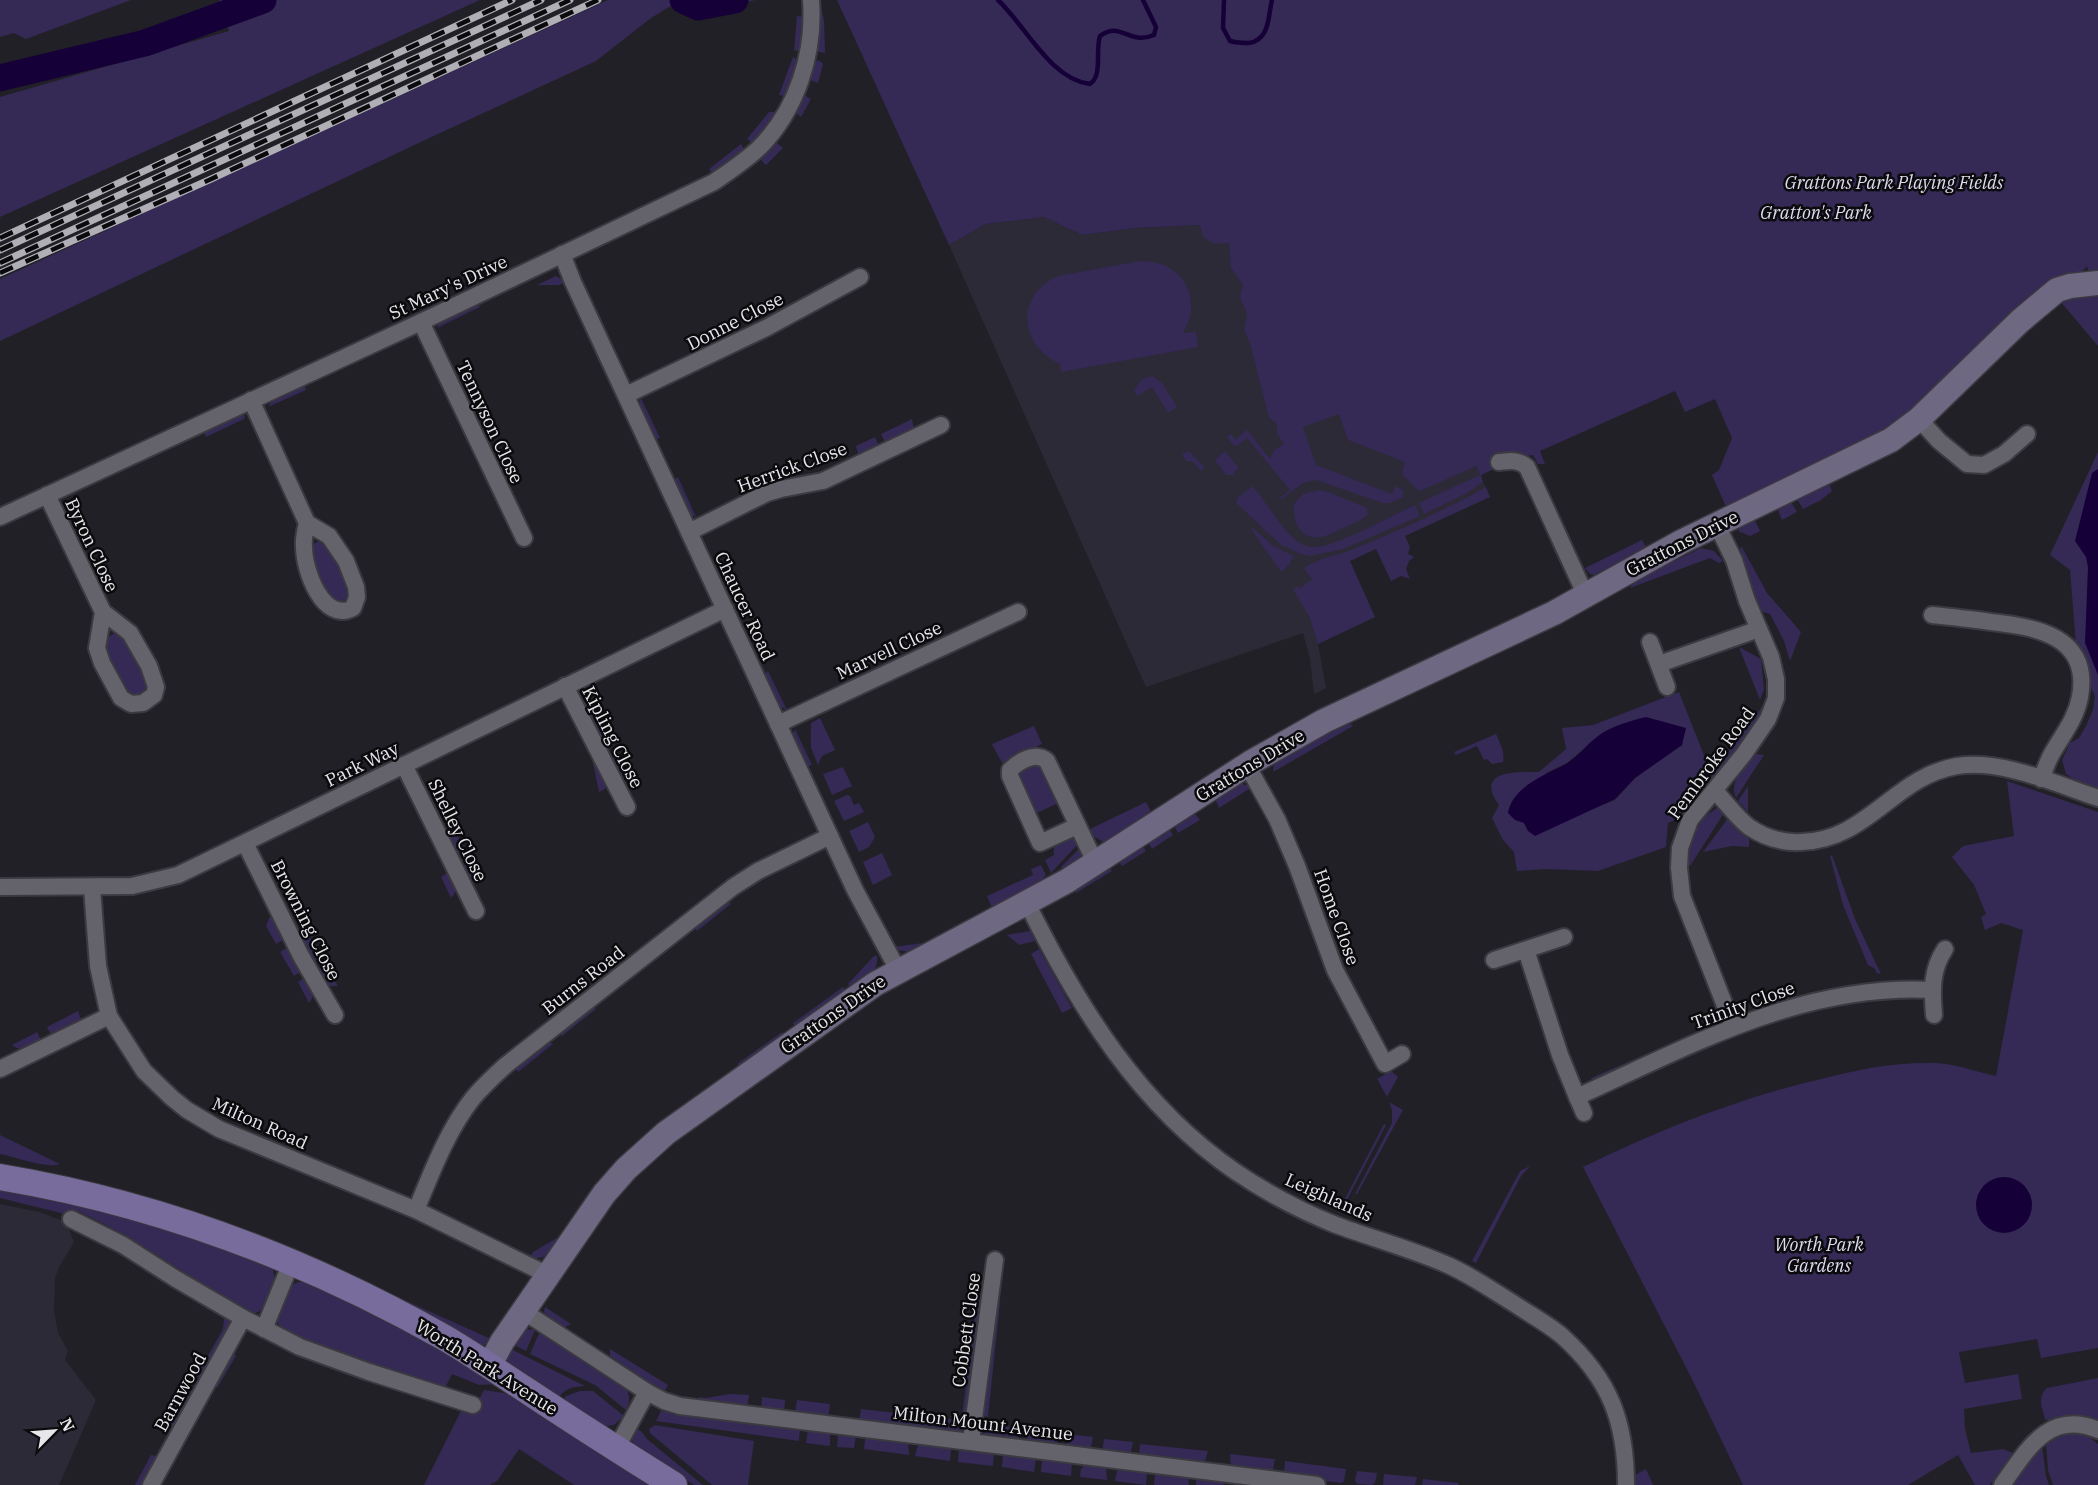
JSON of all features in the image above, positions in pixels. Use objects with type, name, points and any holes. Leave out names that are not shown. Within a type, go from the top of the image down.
[{"type":"main road","name":"Worth Park Avenue","points":[[0,1177],[146,1210],[221,1234],[291,1263],[392,1310],[446,1339],[674,1485]]},
{"type":"street","name":"St Mary's Drive","points":[[0,518],[421,322],[714,182],[737,167],[759,147],[783,116],[794,97],[804,72],[810,46],[811,0]]},
{"type":"street","name":"Chaucer Road","points":[[562,254],[855,890],[898,970]]},
{"type":"street","name":"Donne Close","points":[[626,395],[766,328],[860,277]]},
{"type":"street","name":"Grattons Drive","points":[[489,1366],[523,1311],[604,1194],[626,1169],[674,1127],[852,999],[898,970],[1027,903],[1096,864],[1247,765],[1294,737],[1358,704],[1503,638],[1586,596],[1648,560],[1891,440],[1919,419],[2020,321],[2057,290],[2070,286],[2098,284]]},
{"type":"street","name":"Tennyson Close","points":[[421,322],[524,538]]},
{"type":"street","points":[[251,400],[307,523],[303,549],[306,564],[322,601],[329,607],[346,612],[353,608],[357,597],[353,576],[329,536],[307,523]]},
{"type":"street","points":[[1919,419],[1939,441],[1967,464],[1984,465],[2004,454],[2027,434]]},
{"type":"street","name":"Herrick Close","points":[[689,532],[767,493],[823,481],[941,425]]},
{"type":"street","points":[[1499,462],[1513,460],[1527,467],[1586,596]]},
{"type":"street","name":"Byron Close","points":[[47,495],[103,612],[130,633],[149,666],[156,687],[154,695],[143,703],[131,704],[121,698],[102,663],[97,648],[103,612]]},
{"type":"street","name":"Pembroke Road","points":[[1717,525],[1732,554],[1747,601],[1771,657],[1776,679],[1776,699],[1768,719],[1752,743],[1690,819],[1680,848],[1679,868],[1682,896],[1733,1026]]},
{"type":"street","name":"Park Way","points":[[0,887],[92,888],[132,886],[164,880],[245,843],[725,609]]},
{"type":"street","name":"Marvell Close","points":[[778,724],[1018,612]]},
{"type":"street","points":[[1932,615],[2034,628],[2057,637],[2072,652],[2081,674],[2081,696],[2069,727],[2053,752],[2041,779]]},
{"type":"street","points":[[1659,664],[1759,629]]},
{"type":"street","points":[[1650,642],[1667,687]]},
{"type":"street","name":"Kipling Close","points":[[565,686],[627,807]]},
{"type":"street","points":[[1077,826],[1041,843],[1010,776],[1010,770],[1034,756],[1042,756],[1047,761],[1096,864]]},
{"type":"street","name":"Shelley Close","points":[[404,765],[477,911]]},
{"type":"street","name":"Home Close","points":[[1247,765],[1277,819],[1297,866],[1335,970],[1379,1067],[1402,1054]]},
{"type":"street","points":[[1715,790],[1740,818],[1763,835],[1791,842],[1829,839],[1842,833],[1910,786],[1943,770],[1957,766],[1988,766],[2041,779],[2098,798]]},
{"type":"street","name":"Burns Road","points":[[416,1210],[446,1141],[460,1116],[474,1096],[506,1065],[733,887],[758,871],[830,836]]},
{"type":"street","name":"Browning Close","points":[[245,843],[301,957],[335,1015]]},
{"type":"street","name":"Milton Road","points":[[92,888],[99,966],[109,1016],[144,1071],[187,1110],[233,1135],[416,1210],[548,1275]]},
{"type":"street","name":"Leighlands","points":[[1027,903],[1060,970],[1101,1035],[1152,1098],[1177,1125],[1202,1146],[1236,1172],[1301,1209],[1335,1224],[1443,1263],[1472,1277],[1561,1335],[1582,1357],[1607,1391],[1615,1408],[1620,1423],[1625,1456],[1626,1485]]},
{"type":"street","points":[[1494,960],[1564,937]]},
{"type":"street","points":[[1934,1015],[1932,990],[1935,966],[1946,949]]},
{"type":"street","points":[[1526,950],[1560,1055],[1584,1113]]},
{"type":"street","name":"Trinity Close","points":[[1577,1097],[1733,1026],[1783,1009],[1832,997],[1887,989],[1932,990]]},
{"type":"street","points":[[0,1069],[109,1016]]},
{"type":"street","points":[[71,1219],[123,1245],[243,1318],[300,1347],[337,1362],[473,1405]]},
{"type":"street","name":"Cobbett Close","points":[[971,1441],[995,1260]]},
{"type":"street","points":[[264,1329],[291,1263]]},
{"type":"street","name":"Milton Mount Avenue","points":[[523,1311],[647,1392],[680,1406],[1317,1485]]},
{"type":"street","name":"Barnwood","points":[[151,1485],[243,1318]]},
{"type":"street","points":[[616,1449],[647,1392]]},
{"type":"street","points":[[2002,1485],[2043,1432],[2073,1423],[2098,1430]]},
{"type":"shaded area","points":[[1343,168],[1490,497],[1349,561],[1375,617],[1318,644],[1326,688],[1319,692],[1314,694],[1310,658],[1303,633],[1146,687],[949,245],[986,224],[1044,217],[1082,235],[1136,228],[1220,224]]},
{"type":"shaded area","points":[[2098,469],[2098,675],[2085,643],[2088,567],[2086,557],[2075,541],[2092,473]]},
{"type":"shaded area","points":[[1646,717],[1686,728],[1682,745],[1635,778],[1615,799],[1535,836],[1528,831],[1524,823],[1515,820],[1508,813],[1516,796],[1523,789],[1539,777],[1566,764],[1603,732]]},
{"type":"shaded area","points":[[1998,1177],[2010,1177],[2020,1181],[2028,1189],[2032,1205],[2028,1221],[2020,1229],[2010,1233],[1998,1233],[1988,1229],[1980,1221],[1976,1211],[1976,1199],[1980,1189],[1988,1181]]},
{"type":"shaded area","points":[[0,1204],[39,1212],[66,1222],[74,1242],[55,1278],[54,1310],[58,1333],[68,1351],[65,1360],[96,1400],[59,1485],[0,1485]]},
{"type":"green space","points":[[0,0],[131,0],[26,39],[14,33],[0,37]]},
{"type":"green space","points":[[219,0],[480,0],[0,217],[0,97],[229,31]]},
{"type":"green space","points":[[608,0],[755,0],[707,12],[696,12],[687,16],[674,4],[651,18],[596,61],[0,341],[0,279]]},
{"type":"green space","points":[[817,0],[820,0],[824,21],[825,53],[815,51]]},
{"type":"green space","name":"Gratton's Park","points":[[837,0],[2098,0],[2098,274],[2089,273],[2087,266],[2070,286],[2058,277],[1892,430],[1727,509],[1712,475],[1719,470],[1732,438],[1715,399],[1685,412],[1675,391],[1540,451],[1545,464],[1538,464],[1533,455],[1520,457],[1481,475],[1483,482],[1467,493],[1424,514],[1419,503],[1480,475],[1476,466],[1420,491],[1403,476],[1405,462],[1348,440],[1339,414],[1303,427],[1316,465],[1392,494],[1396,486],[1403,490],[1403,497],[1390,503],[1383,503],[1316,480],[1303,483],[1282,499],[1280,498],[1290,490],[1247,438],[1235,447],[1227,437],[1231,434],[1235,440],[1247,430],[1270,459],[1274,450],[1284,444],[1277,434],[1277,424],[1269,418],[1250,343],[1244,330],[1247,314],[1240,297],[1243,285],[1231,268],[1229,243],[1214,244],[1203,237],[1200,225],[1136,228],[1082,235],[1044,217],[986,224],[949,245]]},
{"type":"green space","points":[[797,16],[804,17],[800,50],[794,51]]},
{"type":"green space","points":[[793,57],[799,61],[785,96],[779,95]]},
{"type":"green space","points":[[814,60],[823,64],[818,83],[808,79]]},
{"type":"green space","points":[[802,94],[811,99],[801,117],[793,110]]},
{"type":"green space","points":[[769,112],[776,112],[753,144],[747,139]]},
{"type":"green space","points":[[774,141],[783,148],[766,165],[759,158]]},
{"type":"green space","points":[[741,144],[745,151],[712,174],[709,169]]},
{"type":"green space","points":[[1140,261],[1155,262],[1167,267],[1178,274],[1185,283],[1190,294],[1191,306],[1189,320],[1183,333],[1196,332],[1198,347],[1061,372],[1060,364],[1046,356],[1036,345],[1030,333],[1027,320],[1034,295],[1044,284],[1058,276]]},
{"type":"green space","points":[[556,276],[566,282],[559,285],[537,285]]},
{"type":"green space","points":[[2081,294],[2098,296],[2098,346],[2060,301]]},
{"type":"green space","points":[[476,301],[480,307],[437,328],[441,318]]},
{"type":"green space","points":[[1152,376],[1162,383],[1177,407],[1168,413],[1152,387],[1137,396],[1134,391],[1141,380]]},
{"type":"green space","points":[[304,384],[306,390],[268,407],[273,399]]},
{"type":"green space","points":[[641,398],[660,438],[653,440],[638,406]]},
{"type":"green space","points":[[240,415],[245,416],[244,419],[206,437],[203,430]]},
{"type":"green space","points":[[912,419],[914,429],[887,446],[881,434]]},
{"type":"green space","points":[[875,437],[880,448],[859,457],[856,446]]},
{"type":"green space","points":[[1225,451],[1239,468],[1233,473],[1235,475],[1226,475],[1215,460]]},
{"type":"green space","points":[[1190,452],[1205,468],[1201,471],[1192,461],[1186,461],[1182,454]]},
{"type":"green space","points":[[2098,452],[2098,792],[2073,783],[2074,779],[2066,774],[2062,760],[2070,743],[2079,738],[2086,726],[2093,710],[2095,696],[2085,664],[2076,645],[2070,570],[2050,555]]},
{"type":"green space","points":[[678,477],[696,517],[689,514],[673,481]]},
{"type":"green space","points":[[1827,478],[1832,491],[1821,500],[1803,509],[1797,499],[1797,493]]},
{"type":"green space","points":[[1253,486],[1294,539],[1310,547],[1322,546],[1345,538],[1415,505],[1420,516],[1343,549],[1311,556],[1300,554],[1281,545],[1236,503],[1238,497]]},
{"type":"green space","points":[[1486,487],[1490,497],[1405,536],[1410,547],[1408,554],[1414,557],[1409,561],[1406,569],[1410,579],[1401,576],[1391,581],[1376,549],[1350,561],[1375,617],[1318,644],[1310,618],[1293,589],[1297,586],[1299,589],[1312,579],[1304,568],[1405,527]]},
{"type":"green space","points":[[1319,490],[1367,508],[1368,514],[1357,522],[1322,537],[1308,536],[1296,523],[1294,504],[1303,494]]},
{"type":"green space","points":[[1791,502],[1797,512],[1782,520],[1777,508]]},
{"type":"green space","points":[[1754,519],[1760,531],[1750,536],[1738,531],[1741,526]]},
{"type":"green space","points":[[1253,528],[1273,546],[1294,556],[1281,572],[1251,529]]},
{"type":"green space","points":[[1642,540],[1646,547],[1594,575],[1585,568]]},
{"type":"green space","points":[[319,541],[330,546],[351,589],[347,601],[340,604],[334,602],[323,586],[311,559],[312,545]]},
{"type":"green space","points":[[1742,547],[1767,593],[1801,632],[1790,661],[1784,641],[1770,614],[1760,611],[1740,548]]},
{"type":"green space","points":[[1701,548],[1714,551],[1723,561],[1719,563],[1710,558],[1630,588],[1634,581]]},
{"type":"green space","points":[[115,633],[124,635],[150,685],[146,695],[129,696],[104,649],[106,638]]},
{"type":"green space","points":[[1739,647],[1761,659],[1764,689],[1760,700]]},
{"type":"green space","points":[[768,671],[787,710],[779,706],[763,676]]},
{"type":"green space","points":[[1679,692],[1709,768],[1677,819],[1668,823],[1666,847],[1598,871],[1547,869],[1517,871],[1514,852],[1503,840],[1492,818],[1499,805],[1492,793],[1491,785],[1502,775],[1539,772],[1566,749],[1562,728],[1593,725]],"holes":[[[1600,735],[1682,745],[1635,778],[1615,800],[1528,831],[1524,823],[1546,773],[1567,763]]]},
{"type":"green space","points":[[585,701],[606,742],[601,744],[582,705]]},
{"type":"green space","points":[[1764,704],[1762,714],[1752,732],[1717,772],[1699,800],[1706,782]]},
{"type":"green space","points":[[820,718],[835,750],[822,756],[818,765],[811,748],[811,723]]},
{"type":"green space","points":[[1343,724],[1353,726],[1273,772],[1274,763]]},
{"type":"green space","points":[[1034,726],[1042,744],[1002,763],[992,744]]},
{"type":"green space","points":[[795,729],[812,765],[806,767],[792,736]]},
{"type":"green space","points":[[1496,734],[1503,751],[1503,762],[1492,764],[1487,759],[1484,760],[1477,746],[1456,755],[1454,752]]},
{"type":"green space","points":[[612,754],[630,776],[623,779],[619,777],[608,757]]},
{"type":"green space","points":[[1756,754],[1764,755],[1736,798],[1734,785],[1736,780]]},
{"type":"green space","points":[[597,761],[607,781],[605,789],[599,792],[593,763]]},
{"type":"green space","points":[[1030,764],[1042,765],[1060,802],[1035,814],[1019,779],[1019,773]]},
{"type":"green space","points":[[843,767],[852,786],[832,795],[823,774]]},
{"type":"green space","name":"Worth Park Gardens","points":[[2007,781],[2098,812],[2098,1348],[2041,1358],[2037,1339],[1959,1352],[1965,1383],[2018,1374],[2022,1399],[1964,1409],[1965,1429],[1971,1453],[2003,1449],[2013,1453],[1990,1485],[1975,1485],[1958,1455],[1908,1485],[1743,1485],[1692,1379],[1583,1167],[1641,1140],[1730,1105],[1849,1072],[1891,1065],[1942,1063],[1996,1076],[2023,930],[2001,923],[1985,930],[1981,917],[1986,914],[1974,885],[1952,857],[1963,846],[2014,836]]},
{"type":"green space","points":[[1236,782],[1252,787],[1219,808],[1214,796]]},
{"type":"green space","points":[[1748,786],[1748,812],[1738,801]]},
{"type":"green space","points":[[847,795],[850,796],[854,805],[859,803],[864,812],[844,821],[834,801]]},
{"type":"green space","points":[[1146,802],[1152,814],[1105,843],[1093,836],[1090,829]]},
{"type":"green space","points":[[1719,807],[1724,813],[1690,866],[1687,865],[1692,839],[1696,831],[1705,818]]},
{"type":"green space","points":[[1192,810],[1200,820],[1178,833],[1174,825]]},
{"type":"green space","points":[[1729,817],[1749,837],[1749,847],[1732,846],[1703,852]]},
{"type":"green space","points":[[868,822],[875,837],[869,847],[859,852],[849,831]]},
{"type":"green space","points":[[1169,828],[1173,835],[1152,849],[1148,842]]},
{"type":"green space","points":[[455,831],[467,854],[456,857],[445,835]]},
{"type":"green space","points":[[1071,837],[1078,844],[1051,873],[1045,860],[1054,855],[1054,848],[1058,843]]},
{"type":"green space","points":[[1142,845],[1146,851],[1122,866],[1119,861]]},
{"type":"green space","points":[[1080,848],[1082,857],[1065,874],[1061,867]]},
{"type":"green space","points":[[882,853],[892,875],[873,885],[863,862]]},
{"type":"green space","points":[[1832,855],[1855,919],[1881,974],[1868,965],[1843,905],[1830,856]]},
{"type":"green space","points":[[470,861],[481,883],[470,882],[461,867]]},
{"type":"green space","points":[[1041,865],[1046,875],[1034,888],[992,908],[987,896],[1033,875],[1031,869]]},
{"type":"green space","points":[[1108,866],[1112,871],[1076,893],[1072,887]]},
{"type":"green space","points":[[450,871],[456,888],[451,898],[441,877]]},
{"type":"green space","points":[[727,901],[731,904],[697,931],[694,927]]},
{"type":"green space","points":[[274,916],[285,939],[276,944],[266,926],[269,918]]},
{"type":"green space","points":[[1030,931],[1035,941],[1019,945],[1007,935]]},
{"type":"green space","points":[[309,935],[322,958],[312,962],[300,940]]},
{"type":"green space","points":[[930,942],[910,952],[897,950],[894,947]]},
{"type":"green space","points":[[290,946],[304,970],[294,976],[280,952]]},
{"type":"green space","points":[[1039,949],[1072,1008],[1062,1013],[1031,954]]},
{"type":"green space","points":[[877,955],[876,967],[852,990],[848,984]]},
{"type":"green space","points":[[325,965],[338,986],[327,986],[317,971]]},
{"type":"green space","points":[[307,976],[313,993],[309,1003],[298,982]]},
{"type":"green space","points":[[843,987],[847,993],[795,1028],[793,1023]]},
{"type":"green space","points":[[592,1006],[596,1009],[562,1036],[558,1033]]},
{"type":"green space","points":[[78,1011],[82,1022],[52,1037],[47,1027]]},
{"type":"green space","points":[[37,1032],[42,1042],[23,1049],[12,1045]]},
{"type":"green space","points":[[782,1032],[784,1035],[744,1068],[737,1064]]},
{"type":"green space","points":[[546,1041],[553,1044],[518,1072],[514,1066]]},
{"type":"green space","points":[[1635,1059],[1641,1061],[1594,1080],[1591,1078]]},
{"type":"green space","points":[[1391,1071],[1398,1077],[1387,1097],[1377,1079]]},
{"type":"green space","points":[[1389,1102],[1403,1110],[1355,1194],[1392,1123],[1392,1110]]},
{"type":"green space","points":[[1384,1124],[1386,1125],[1340,1213],[1338,1212]]},
{"type":"green space","points":[[0,1135],[60,1164],[39,1164],[0,1154]]},
{"type":"green space","points":[[0,1163],[81,1180],[118,1191],[338,1270],[493,1340],[480,1347],[438,1327],[0,1168]]},
{"type":"green space","points":[[1530,1166],[1521,1176],[1476,1263],[1472,1261],[1520,1171]]},
{"type":"green space","points":[[0,1184],[171,1227],[271,1265],[274,1280],[271,1296],[262,1309],[249,1314],[101,1222],[78,1211],[69,1215],[0,1198]]},
{"type":"green space","points":[[557,1238],[564,1241],[544,1257],[530,1257],[533,1252]]},
{"type":"green space","points":[[309,1280],[503,1384],[479,1385],[452,1374],[445,1388],[357,1361],[286,1331],[277,1320],[279,1306],[284,1295],[294,1284]]},
{"type":"green space","points":[[978,1295],[983,1297],[969,1416],[962,1415]]},
{"type":"green space","points":[[995,1302],[1000,1303],[988,1417],[979,1415]]},
{"type":"green space","points":[[545,1307],[571,1324],[563,1328],[544,1312]]},
{"type":"green space","points":[[221,1315],[231,1324],[203,1378],[196,1377],[223,1329],[224,1319]]},
{"type":"green space","points":[[527,1329],[535,1330],[526,1351],[510,1343],[518,1333]]},
{"type":"green space","points":[[540,1331],[627,1390],[629,1400],[626,1410],[595,1385],[530,1354]]},
{"type":"green space","points":[[507,1347],[585,1386],[569,1389],[557,1400],[508,1364]]},
{"type":"green space","points":[[610,1349],[668,1385],[664,1392],[610,1356]]},
{"type":"green space","points":[[232,1350],[236,1356],[217,1388],[212,1384]]},
{"type":"green space","points":[[2098,1378],[2098,1425],[2053,1422],[2045,1419],[2041,1399],[2047,1388]]},
{"type":"green space","points":[[189,1388],[196,1393],[175,1430],[163,1418],[177,1392]]},
{"type":"green space","points":[[484,1390],[504,1393],[517,1399],[658,1485],[574,1485],[519,1449],[497,1481],[490,1485],[424,1485],[462,1409],[472,1412]]},
{"type":"green space","points":[[580,1391],[593,1391],[624,1416],[614,1425],[603,1427],[562,1402],[566,1396]]},
{"type":"green space","points":[[749,1395],[747,1409],[699,1402],[699,1397]]},
{"type":"green space","points":[[762,1397],[785,1400],[784,1414],[761,1411]]},
{"type":"green space","points":[[797,1400],[830,1404],[828,1418],[795,1414]]},
{"type":"green space","points":[[861,1409],[969,1421],[966,1428],[956,1434],[859,1421]]},
{"type":"green space","points":[[661,1411],[800,1427],[799,1441],[656,1421]]},
{"type":"green space","points":[[982,1424],[1020,1428],[1018,1442],[988,1438],[981,1430]]},
{"type":"green space","points":[[655,1425],[754,1441],[748,1485],[712,1485],[650,1433],[649,1429]]},
{"type":"green space","points":[[633,1426],[703,1485],[694,1485],[634,1445],[631,1438]]},
{"type":"green space","points":[[808,1429],[830,1432],[830,1446],[806,1443]]},
{"type":"green space","points":[[1027,1429],[1059,1433],[1057,1446],[1026,1443]]},
{"type":"green space","points":[[838,1433],[856,1435],[854,1448],[837,1447]]},
{"type":"green space","points":[[2066,1433],[2085,1434],[2098,1444],[2098,1485],[2053,1485],[2048,1470],[2046,1444]]},
{"type":"green space","points":[[1068,1434],[1093,1437],[1090,1452],[1066,1448]]},
{"type":"green space","points":[[868,1436],[908,1441],[909,1455],[864,1449],[865,1439]]},
{"type":"green space","points":[[1104,1439],[1133,1442],[1130,1456],[1102,1452]]},
{"type":"green space","points":[[919,1442],[949,1447],[950,1461],[915,1456]]},
{"type":"green space","points":[[1140,1444],[1208,1451],[1204,1465],[1139,1455]]},
{"type":"green space","points":[[2042,1446],[2049,1485],[2009,1485]]},
{"type":"green space","points":[[959,1448],[994,1452],[993,1466],[958,1462]]},
{"type":"green space","points":[[1003,1453],[1036,1458],[1034,1472],[1002,1467]]},
{"type":"green space","points":[[1230,1454],[1275,1459],[1272,1474],[1231,1470]]},
{"type":"green space","points":[[151,1455],[159,1457],[144,1485],[135,1485]]},
{"type":"green space","points":[[1042,1460],[1072,1463],[1071,1476],[1041,1472]]},
{"type":"green space","points":[[1285,1461],[1346,1469],[1344,1481],[1341,1483],[1288,1476],[1284,1474]]},
{"type":"green space","points":[[1086,1463],[1106,1466],[1107,1480],[1080,1477],[1081,1469]]},
{"type":"green space","points":[[1120,1469],[1144,1471],[1147,1473],[1146,1485],[1115,1481],[1117,1471]]},
{"type":"green space","points":[[1646,1469],[1653,1485],[1631,1485],[1631,1477]]},
{"type":"green space","points":[[1357,1471],[1377,1473],[1375,1483],[1372,1485],[1358,1484],[1355,1481]]},
{"type":"green space","points":[[1158,1472],[1188,1476],[1189,1485],[1154,1485],[1155,1475]]},
{"type":"green space","points":[[1384,1474],[1417,1477],[1415,1485],[1383,1485]]},
{"type":"green space","points":[[1200,1478],[1222,1480],[1224,1485],[1196,1485],[1196,1480]]},
{"type":"green space","points":[[1423,1479],[1459,1483],[1458,1485],[1422,1485]]},
{"type":"waterway","points":[[0,78],[145,43],[263,0]]},
{"type":"waterway","points":[[683,0],[698,7],[735,0]]},
{"type":"waterway","points":[[998,0],[1050,62],[1076,80],[1090,84],[1098,69],[1100,36],[1114,31],[1138,38],[1154,35],[1156,27],[1143,0]]},
{"type":"waterway","points":[[1224,0],[1223,28],[1230,41],[1240,43],[1249,43],[1261,37],[1269,20],[1272,0]]},
{"type":"railway","points":[[0,238],[512,0]]},
{"type":"railway","points":[[0,250],[541,0]]},
{"type":"railway","points":[[0,263],[570,0]]},
{"type":"railway","points":[[0,273],[209,180],[598,0]]},
{"type":"park label","name":"Grattons Park Playing Fields","points":[[1894,182]]}]
